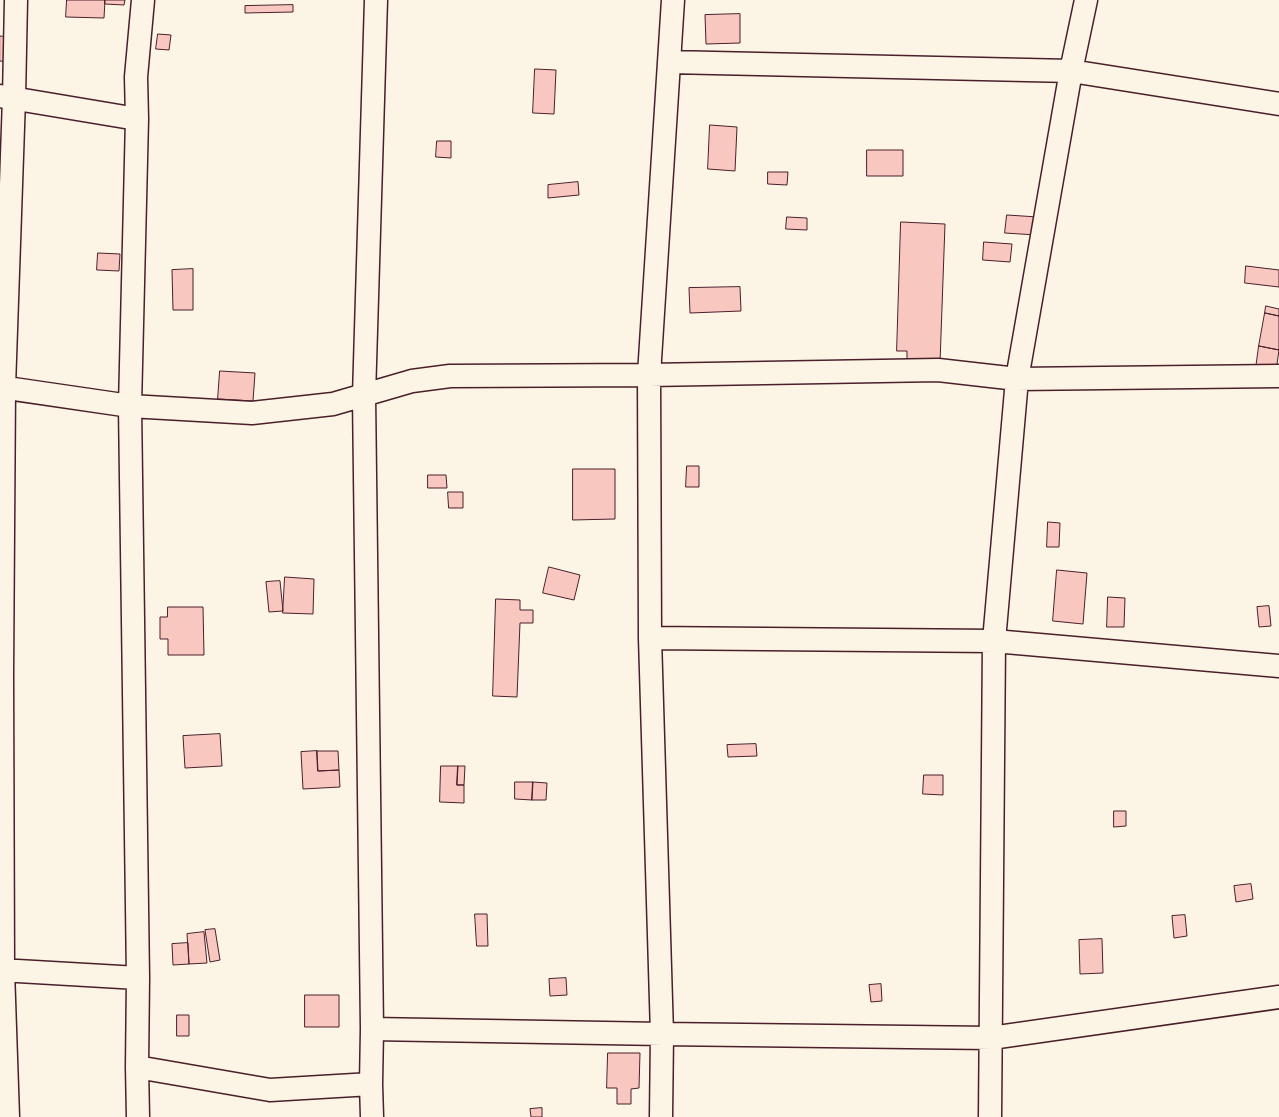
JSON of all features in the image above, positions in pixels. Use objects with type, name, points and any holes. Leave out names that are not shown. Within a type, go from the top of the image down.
[{"type":"street","points":[[8,1117],[2,970],[2,387],[7,97],[16,0]]},
{"type":"street","points":[[138,1117],[138,978],[130,406],[137,119],[136,77],[143,0]]},
{"type":"street","points":[[372,1117],[364,396],[376,0]]},
{"type":"street","points":[[661,1117],[662,1034],[650,638],[649,376],[673,0]]},
{"type":"street","points":[[990,1117],[994,641],[1017,379],[1071,71],[1086,0]]},
{"type":"street","points":[[669,62],[1071,71],[1279,104]]},
{"type":"street","points":[[7,97],[137,119]]},
{"type":"street","points":[[2,387],[130,406],[252,413],[332,404],[412,381],[450,376],[649,376],[938,370],[1017,379],[1279,376]]},
{"type":"street","points":[[650,638],[994,641],[1279,666]]},
{"type":"street","points":[[2,970],[138,978]]},
{"type":"street","points":[[372,1028],[662,1034],[991,1038],[1279,997]]},
{"type":"street","points":[[137,1067],[270,1090],[371,1084]]},
{"type":"building","points":[[67,0],[105,0],[104,18],[66,17]]},
{"type":"building","points":[[105,0],[125,0],[124,5],[105,4]]},
{"type":"building","points":[[293,5],[293,12],[245,13],[245,6]]},
{"type":"building","points":[[740,14],[740,43],[706,44],[705,15]]},
{"type":"building","points":[[158,34],[171,35],[169,50],[156,49]]},
{"type":"building","points":[[0,36],[9,37],[6,62],[0,61]]},
{"type":"building","points":[[535,69],[556,70],[554,114],[533,113]]},
{"type":"building","points":[[710,125],[737,127],[735,171],[708,169]]},
{"type":"building","points":[[437,141],[451,141],[451,158],[436,157]]},
{"type":"building","points":[[867,150],[903,150],[903,176],[867,176]]},
{"type":"building","points":[[768,172],[788,172],[787,185],[768,184]]},
{"type":"building","points":[[578,182],[579,195],[548,198],[548,185]]},
{"type":"building","points":[[1007,215],[1038,217],[1036,235],[1005,233]]},
{"type":"building","points":[[787,217],[807,218],[807,230],[786,229]]},
{"type":"building","points":[[901,222],[945,224],[940,363],[907,362],[907,351],[897,351]]},
{"type":"building","points":[[984,242],[1012,244],[1010,262],[983,260]]},
{"type":"building","points":[[98,253],[120,254],[119,271],[97,270]]},
{"type":"building","points":[[1246,266],[1279,270],[1279,287],[1245,283]]},
{"type":"building","points":[[193,269],[193,310],[173,310],[172,270]]},
{"type":"building","points":[[740,287],[741,311],[690,313],[689,288]]},
{"type":"building","points":[[1266,306],[1279,309],[1279,316],[1265,313]]},
{"type":"building","points":[[1265,313],[1279,316],[1279,350],[1259,346]]},
{"type":"building","points":[[1259,346],[1279,350],[1276,371],[1256,368]]},
{"type":"building","points":[[220,371],[255,373],[253,401],[218,399]]},
{"type":"building","points":[[687,466],[699,466],[699,487],[686,487]]},
{"type":"building","points":[[573,469],[615,469],[615,519],[573,520]]},
{"type":"building","points":[[428,475],[446,475],[447,488],[428,488]]},
{"type":"building","points":[[448,492],[463,492],[463,508],[449,508]]},
{"type":"building","points":[[1048,522],[1060,523],[1059,547],[1047,547]]},
{"type":"building","points":[[549,567],[580,575],[574,600],[543,593]]},
{"type":"building","points":[[1057,570],[1087,573],[1083,624],[1053,621]]},
{"type":"building","points":[[285,577],[314,579],[313,614],[283,613]]},
{"type":"building","points":[[280,581],[283,611],[269,612],[266,582]]},
{"type":"building","points":[[1108,597],[1125,598],[1124,627],[1107,627]]},
{"type":"building","points":[[496,599],[520,600],[520,610],[533,610],[533,623],[520,623],[517,697],[493,696]]},
{"type":"building","points":[[1269,606],[1271,626],[1259,627],[1257,607]]},
{"type":"building","points":[[168,607],[203,607],[204,655],[168,655],[168,639],[160,639],[160,617],[167,617]]},
{"type":"building","points":[[220,734],[222,766],[185,768],[183,736]]},
{"type":"building","points":[[756,744],[757,756],[728,757],[727,745]]},
{"type":"building","points":[[317,751],[338,751],[339,770],[318,771]]},
{"type":"building","points":[[317,751],[318,771],[339,770],[340,787],[303,789],[301,752]]},
{"type":"building","points":[[441,766],[458,766],[457,785],[464,785],[464,803],[440,802]]},
{"type":"building","points":[[458,766],[465,766],[464,785],[457,785]]},
{"type":"building","points":[[924,775],[943,775],[943,795],[923,794]]},
{"type":"building","points":[[515,782],[533,782],[532,800],[515,799]]},
{"type":"building","points":[[533,782],[547,783],[546,800],[532,800]]},
{"type":"building","points":[[1114,811],[1126,811],[1126,826],[1114,827]]},
{"type":"building","points":[[1251,884],[1253,899],[1236,902],[1234,886]]},
{"type":"building","points":[[475,914],[487,914],[488,946],[477,946]]},
{"type":"building","points":[[1185,915],[1187,936],[1174,938],[1172,916]]},
{"type":"building","points":[[215,929],[220,960],[210,962],[205,930]]},
{"type":"building","points":[[204,932],[207,963],[189,964],[187,934]]},
{"type":"building","points":[[1102,939],[1103,973],[1080,974],[1079,940]]},
{"type":"building","points":[[188,943],[189,964],[173,965],[172,944]]},
{"type":"building","points":[[566,978],[567,995],[550,996],[549,979]]},
{"type":"building","points":[[881,984],[882,1001],[871,1002],[869,985]]},
{"type":"building","points":[[305,995],[339,995],[339,1027],[305,1027]]},
{"type":"building","points":[[177,1015],[189,1015],[189,1036],[177,1036]]},
{"type":"building","points":[[608,1053],[640,1053],[639,1088],[631,1089],[631,1104],[617,1104],[617,1088],[607,1088]]},
{"type":"building","points":[[542,1108],[542,1117],[531,1117],[530,1109]]}]
